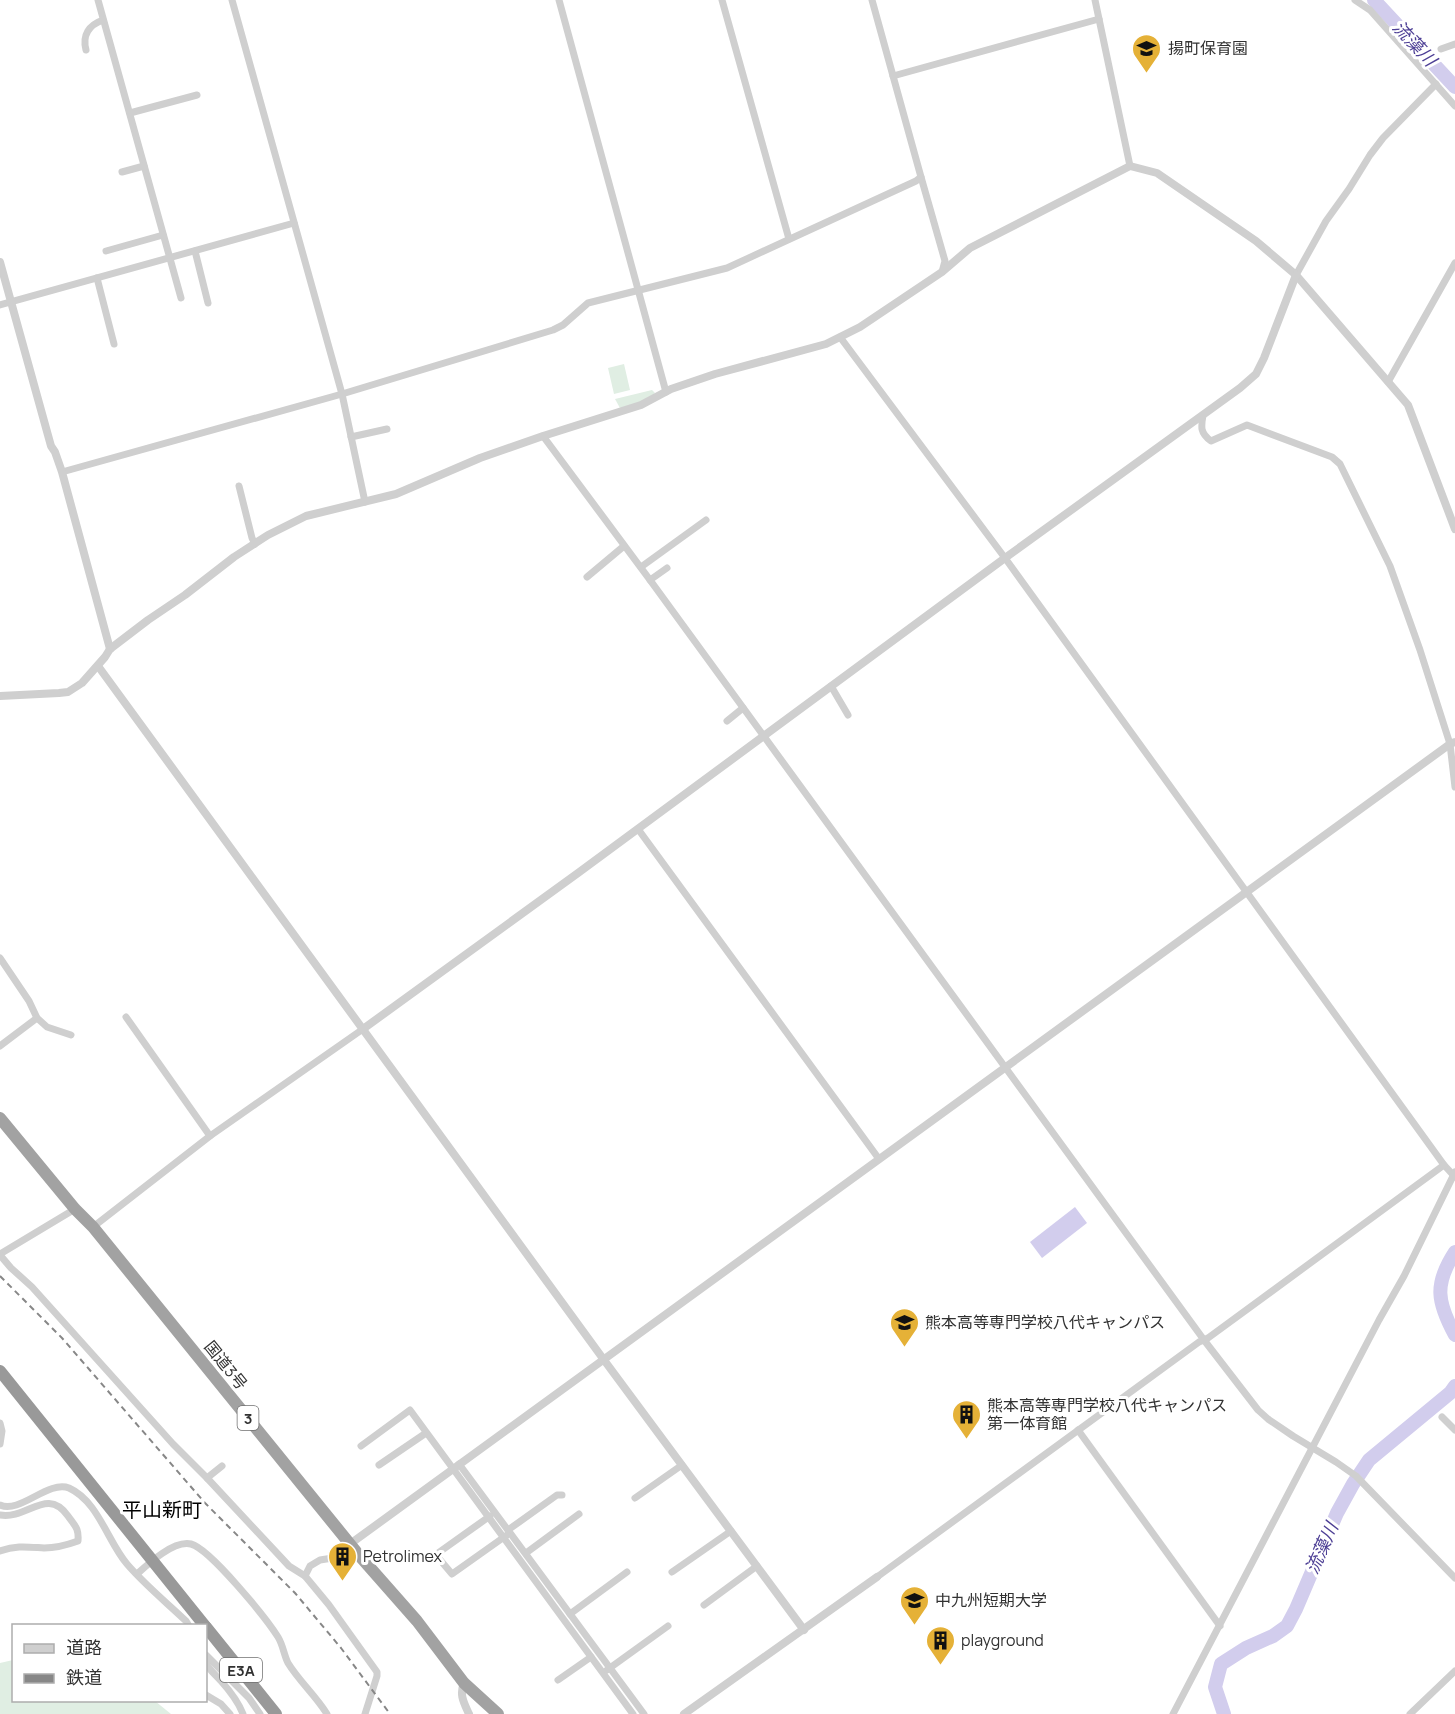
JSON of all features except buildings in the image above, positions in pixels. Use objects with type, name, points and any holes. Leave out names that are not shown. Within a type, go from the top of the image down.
[{"type":"highway","name":"国道3号","points":[[0,1118],[75,1209],[93,1227],[358,1554],[417,1621],[464,1683],[498,1714]]},
{"type":"highway","name":"E3A","points":[[0,1360],[60,1440]]},
{"type":"highway","name":"E3A","points":[[0,1371],[106,1495],[148,1555],[203,1624]]},
{"type":"highway","name":"E3A","points":[[207,1628],[276,1714]]},
{"type":"street","points":[[98,0],[181,298]]},
{"type":"street","points":[[232,0],[342,394],[365,502]]},
{"type":"street","points":[[558,0],[666,392]]},
{"type":"street","points":[[722,0],[789,239]]},
{"type":"street","points":[[872,0],[945,261],[942,272]]},
{"type":"street","points":[[1095,0],[1130,166]]},
{"type":"street","points":[[1356,0],[1370,10],[1455,106]]},
{"type":"street","points":[[893,76],[1099,19]]},
{"type":"street","points":[[86,50],[85,35],[95,23],[104,20]]},
{"type":"street","points":[[1441,49],[1455,44]]},
{"type":"street","points":[[93,1227],[210,1136],[363,1029],[1240,388],[1256,374],[1296,274],[1326,221],[1383,138],[1436,84]]},
{"type":"street","points":[[130,112],[197,95]]},
{"type":"street","points":[[122,172],[144,166]]},
{"type":"street","points":[[0,696],[68,692],[82,683],[110,649],[148,620],[268,535],[306,516],[396,494],[480,458],[641,405],[666,392],[715,374],[826,344],[860,327],[942,272],[970,248],[1130,166],[1157,173],[1256,241],[1296,274],[1406,402],[1455,529]]},
{"type":"street","points":[[62,472],[342,394],[553,330],[563,325],[588,303],[727,268],[921,177]]},
{"type":"street","points":[[0,305],[294,223]]},
{"type":"street","points":[[106,251],[163,235]]},
{"type":"street","points":[[195,251],[208,303]]},
{"type":"street","points":[[0,262],[51,446],[62,472],[110,649]]},
{"type":"street","points":[[1388,382],[1455,263]]},
{"type":"street","points":[[97,278],[114,344]]},
{"type":"street","points":[[840,337],[1005,558],[1444,1165],[1455,1175],[1173,1714]]},
{"type":"street","points":[[1203,414],[1204,436],[1211,441],[1246,425],[1332,457],[1340,464],[1390,566],[1420,650],[1453,743],[1455,787]]},
{"type":"street","points":[[351,437],[387,429]]},
{"type":"street","points":[[543,436],[650,579],[1204,1340],[1258,1410],[1276,1425],[1356,1476],[1455,1578]]},
{"type":"street","points":[[239,486],[255,544]]},
{"type":"street","points":[[641,567],[706,520]]},
{"type":"street","points":[[587,577],[624,546]]},
{"type":"street","points":[[650,579],[667,568]]},
{"type":"street","points":[[98,666],[604,1360],[804,1630]]},
{"type":"street","points":[[831,686],[848,715]]},
{"type":"street","points":[[727,721],[743,708]]},
{"type":"street","points":[[350,1544],[1453,743]]},
{"type":"street","points":[[638,829],[879,1159]]},
{"type":"street","points":[[0,958],[29,1001],[37,1018],[47,1027],[71,1035]]},
{"type":"street","points":[[126,1017],[210,1136]]},
{"type":"street","points":[[0,1046],[37,1018]]},
{"type":"street","points":[[684,1714],[804,1630],[1444,1165]]},
{"type":"street","points":[[75,1209],[0,1254],[173,1444],[289,1566],[305,1576],[329,1605],[377,1672],[365,1714]]},
{"type":"street","points":[[361,1446],[410,1410],[426,1433],[496,1513],[644,1714]]},
{"type":"street","points":[[1455,1415],[1445,1419],[1455,1430]]},
{"type":"street","points":[[0,1423],[2,1431],[0,1444]]},
{"type":"street","points":[[1078,1430],[1220,1626]]},
{"type":"street","points":[[379,1465],[426,1433]]},
{"type":"street","points":[[635,1498],[682,1465]]},
{"type":"street","points":[[207,1478],[222,1466]]},
{"type":"street","points":[[456,1466],[488,1518],[633,1714]]},
{"type":"street","points":[[0,1505],[11,1507],[54,1489],[67,1487],[93,1508],[125,1563],[188,1624]]},
{"type":"street","points":[[496,1513],[434,1556],[452,1574],[557,1495],[562,1494]]},
{"type":"street","points":[[0,1515],[7,1517],[18,1515],[47,1502],[54,1503],[63,1508],[78,1531],[78,1541],[66,1545],[45,1548],[25,1546],[0,1551]]},
{"type":"street","points":[[526,1553],[579,1514]]},
{"type":"street","points":[[672,1572],[731,1531]]},
{"type":"street","points":[[137,1574],[164,1552],[178,1544],[190,1544],[203,1551],[250,1600],[280,1639],[288,1661],[327,1714]]},
{"type":"street","points":[[305,1576],[310,1566],[320,1560],[358,1554]]},
{"type":"street","points":[[704,1605],[757,1566]]},
{"type":"street","points":[[570,1614],[627,1572]]},
{"type":"street","points":[[602,1673],[668,1626]]},
{"type":"street","points":[[582,1644],[585,1634]]},
{"type":"street","points":[[207,1656],[249,1698],[260,1714]]},
{"type":"street","points":[[558,1680],[591,1657]]},
{"type":"street","points":[[207,1664],[240,1705],[243,1714]]},
{"type":"street","points":[[1410,1714],[1455,1671]]},
{"type":"street","points":[[464,1683],[461,1690],[469,1714]]},
{"type":"street","points":[[207,1696],[221,1704],[230,1714]]},
{"type":"shaded area","points":[[624,364],[630,390],[614,394],[608,368]]},
{"type":"shaded area","points":[[652,390],[655,393],[653,395],[620,408],[615,399]]},
{"type":"shaded area","points":[[1075,1207],[1087,1223],[1042,1258],[1030,1242]]},
{"type":"shaded area","points":[[12,1660],[12,1702],[156,1702],[171,1714],[0,1714],[0,1663]]},
{"type":"waterway","name":"流藻川","points":[[1374,0],[1455,87]]},
{"type":"waterway","name":"流藻川","points":[[1455,1252],[1448,1263],[1440,1293],[1444,1313],[1455,1335]]},
{"type":"waterway","name":"流藻川","points":[[1224,1714],[1215,1687],[1221,1664],[1287,1626],[1337,1513],[1369,1460],[1450,1393],[1455,1386]]},
{"type":"railway","points":[[0,1276],[62,1338],[205,1503],[295,1593],[341,1648],[390,1714]]},
{"type":"place","name":"揚町保育園","points":[[1147,74]]},
{"type":"place","name":"熊本高等専門学校八代キャンパス","points":[[904,1348]]},
{"type":"place","name":"熊本高等専門学校八代キャンパス 第一体育館","points":[[966,1440]]},
{"type":"place","name":"Petrolimex","points":[[342,1582]]},
{"type":"place","name":"中九州短期大学","points":[[914,1626]]},
{"type":"place","name":"playground","points":[[940,1666]]},
{"type":"district","name":"平山新町","points":[[162,1509]]}]
